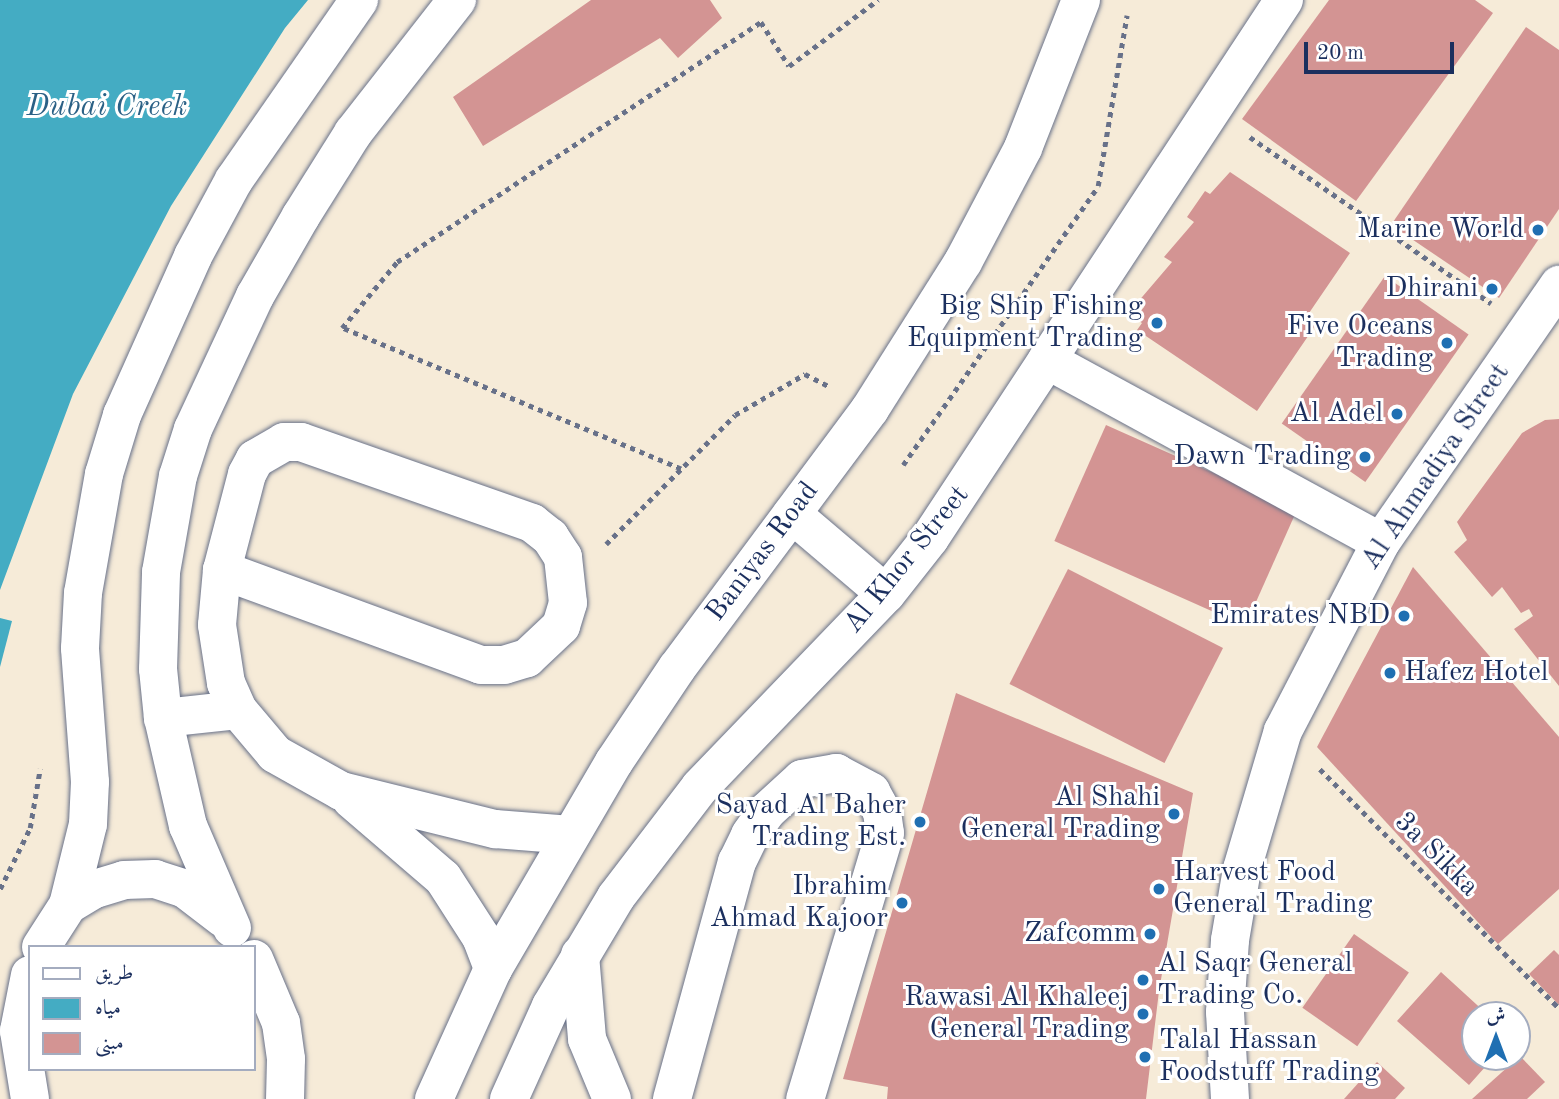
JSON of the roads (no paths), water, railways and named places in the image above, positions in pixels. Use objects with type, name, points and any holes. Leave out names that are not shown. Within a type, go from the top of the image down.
[{"type":"main road","points":[[42,945],[68,905],[85,838],[90,782],[80,648],[83,593],[93,521],[122,415],[193,256],[234,180],[359,0]]},
{"type":"main road","points":[[239,937],[188,826],[163,718],[158,670],[161,572],[178,475],[193,429],[255,296],[314,195],[353,133],[457,0]]},
{"type":"main road","name":"Baniyas Road","points":[[434,1099],[493,969],[571,835],[677,668],[870,409],[963,262],[1023,148],[1081,0]]},
{"type":"main road","name":"Al Khor Street","points":[[509,1099],[530,1048],[580,955],[616,897],[700,787],[886,594],[971,481],[1047,360],[1284,0]]},
{"type":"main road","name":"Al Ahmadiya Street","points":[[1230,1099],[1225,1012],[1230,940],[1244,858],[1283,731],[1381,542],[1559,285]]},
{"type":"main road","points":[[1047,360],[1381,542]]},
{"type":"main road","points":[[222,570],[481,665],[504,665],[527,658],[546,644],[561,626],[569,580],[563,558],[550,537],[532,523],[301,442],[284,442],[255,459],[247,474],[222,570],[219,654],[238,710],[275,754],[341,791],[443,878],[481,937],[493,969]]},
{"type":"main road","points":[[792,514],[886,594]]},
{"type":"main road","points":[[163,718],[238,710]]},
{"type":"main road","points":[[672,1099],[737,862],[750,835],[766,811],[802,779],[836,773],[871,792],[882,812],[885,833],[805,1099]]},
{"type":"main road","points":[[341,791],[495,829],[571,835]]},
{"type":"main road","points":[[68,905],[94,888],[124,880],[155,879],[185,888],[211,905],[239,937]]},
{"type":"main road","points":[[580,955],[587,1039],[611,1099]]},
{"type":"main road","points":[[256,964],[281,1023],[286,1059],[285,1099]]},
{"type":"main road","points":[[28,985],[19,1031],[30,1099]]},
{"type":"water","name":"Dubai Creek","points":[[0,0],[308,0],[285,28],[171,206],[73,394],[0,590]]},
{"type":"water","points":[[0,618],[12,621],[0,667]]},
{"type":"place","name":"Marine World","points":[[1538,230]]},
{"type":"place","name":"Dhirani","points":[[1492,289]]},
{"type":"place","name":"Big Ship Fishing Equipment Trading","points":[[1157,323]]},
{"type":"place","name":"Five Oceans Trading","points":[[1447,343]]},
{"type":"place","name":"Al Adel","points":[[1397,414]]},
{"type":"place","name":"Dawn Trading","points":[[1365,457]]},
{"type":"place","name":"Emirates NBD","points":[[1404,616]]},
{"type":"place","name":"Hafez Hotel","points":[[1390,673]]},
{"type":"place","name":"Al Shahi General Trading","points":[[1174,814]]},
{"type":"place","name":"Sayad Al Baher Trading Est.","points":[[920,822]]},
{"type":"place","name":"Harvest Food General Trading","points":[[1159,889]]},
{"type":"place","name":"Ibrahim Ahmad Kajoor","points":[[902,903]]},
{"type":"place","name":"Zafcomm","points":[[1150,934]]},
{"type":"place","name":"Al Saqr General Trading Co.","points":[[1143,980]]},
{"type":"place","name":"Rawasi Al Khaleej General Trading","points":[[1143,1014]]},
{"type":"place","name":"Talal Hassan Foodstuff Trading","points":[[1145,1057]]}]
